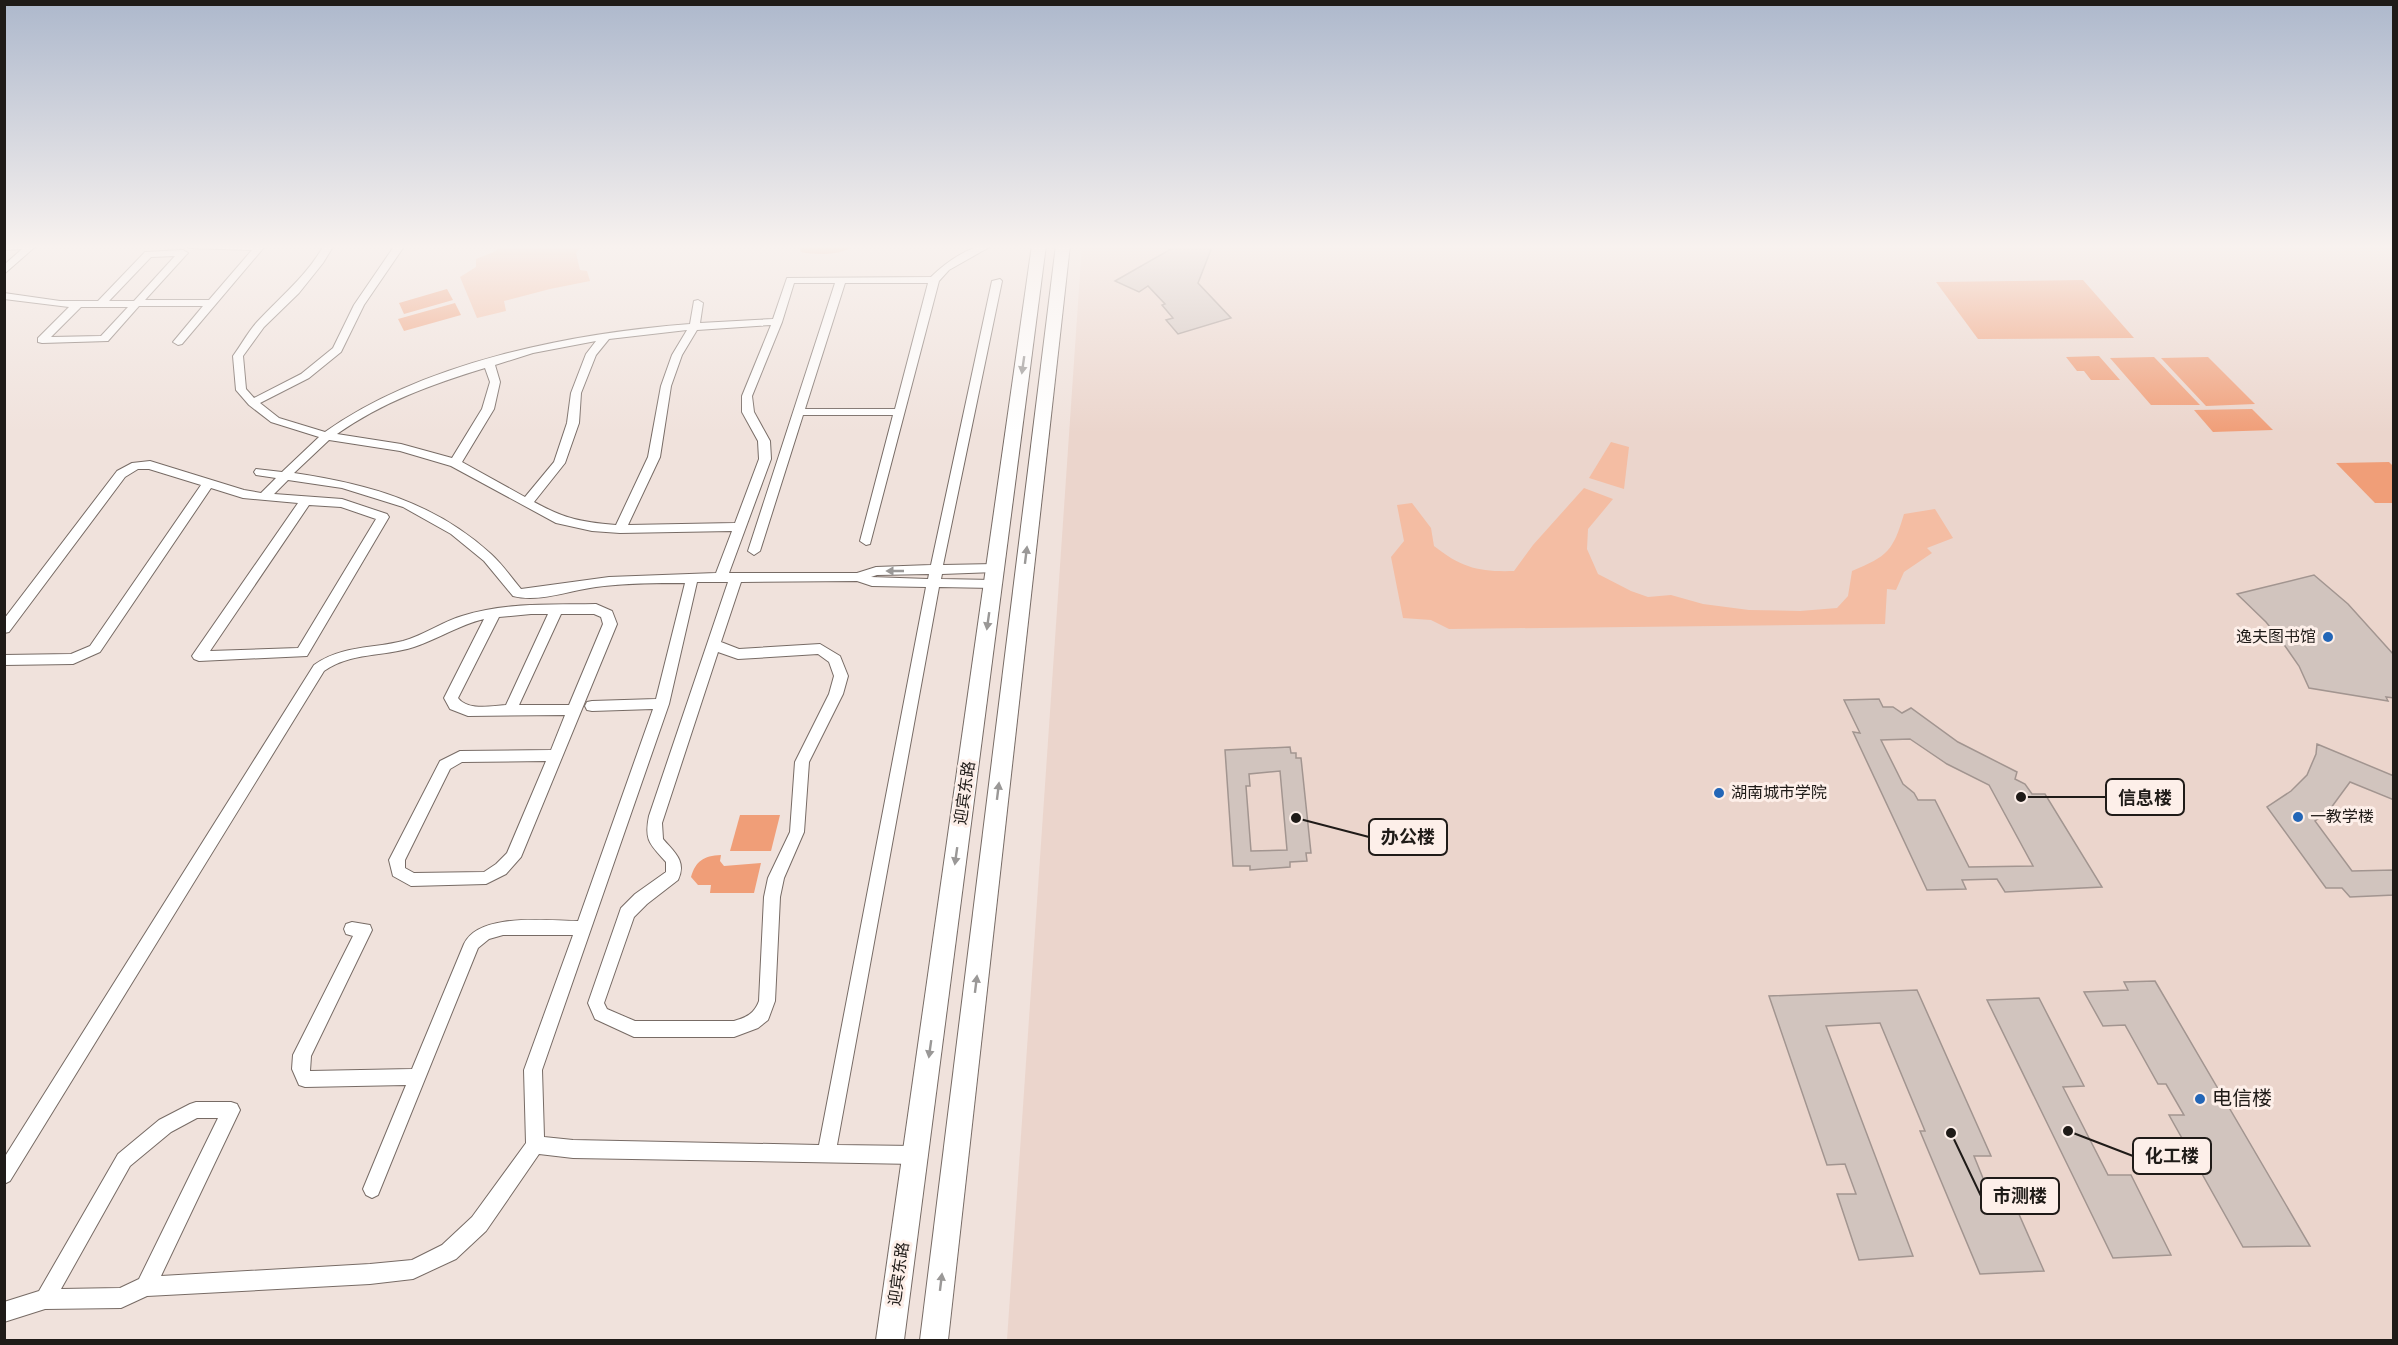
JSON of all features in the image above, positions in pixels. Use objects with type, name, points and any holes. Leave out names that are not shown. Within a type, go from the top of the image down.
[{"type":"highway","name":"迎宾东路","points":[[890,1341],[1030,308]]},
{"type":"highway","name":"迎宾东路","points":[[934,1341],[1056,308]]},
{"type":"street","points":[[72,308],[42,340],[104,339],[133,308]]},
{"type":"street","points":[[178,342],[207,308]]},
{"type":"street","points":[[278,308],[260,325],[238,356],[241,390],[253,403],[275,420],[327,436],[401,448],[455,463],[556,519],[592,527],[620,529],[740,526]]},
{"type":"street","points":[[253,403],[305,376],[337,350],[358,308]]},
{"type":"street","points":[[620,529],[654,457],[666,386],[677,355],[695,325],[697,308]]},
{"type":"street","points":[[714,645],[738,654],[820,649],[836,659],[841,676],[836,694],[802,762],[797,832],[776,878],[772,897],[767,1000],[762,1015],[752,1023],[734,1029],[634,1029],[601,1014],[596,1003],[627,913],[640,899],[673,875],[676,865],[670,853],[659,847],[654,835],[656,816],[714,645],[740,526],[765,459],[764,441],[748,412],[747,396],[781,308]]},
{"type":"street","points":[[754,551],[832,308]]},
{"type":"street","points":[[866,541],[927,308]]},
{"type":"street","points":[[826,1154],[935,577],[991,308]]},
{"type":"street","points":[[264,497],[327,436],[381,403],[432,381],[512,355],[606,336],[653,328],[777,322]]},
{"type":"street","points":[[528,503],[559,463],[573,423],[576,393],[591,354],[606,336]]},
{"type":"street","points":[[455,463],[488,409],[495,382],[489,363]]},
{"type":"street","points":[[799,412],[899,412]]},
{"type":"street","points":[[4,629],[121,474],[136,466],[150,465],[243,494],[305,502],[342,503],[383,517],[302,653],[199,656],[305,502]]},
{"type":"street","points":[[260,472],[343,484],[407,504],[455,531],[489,558],[518,593],[541,594],[606,582],[692,578],[858,577],[876,571],[935,577],[950,568],[994,576]]},
{"type":"street","points":[[4,660],[73,659],[94,649],[208,483]]},
{"type":"street","points":[[4,1312],[45,1299],[121,1298],[146,1286],[370,1274],[413,1269],[449,1252],[479,1224],[535,1145],[533,1070],[662,704],[692,578]]},
{"type":"street","points":[[4,1175],[319,668],[331,659],[354,651],[403,646],[465,619],[494,613],[518,610],[596,609],[607,614],[610,624],[556,755],[513,857],[501,869],[486,878],[411,880],[398,871],[397,860],[445,765],[460,757],[556,755]]},
{"type":"street","points":[[510,711],[556,610]]},
{"type":"street","points":[[494,613],[451,698],[455,705],[468,711],[574,711]]},
{"type":"street","points":[[592,706],[662,704]]},
{"type":"street","points":[[372,1189],[472,944],[484,933],[503,928],[583,928]]},
{"type":"street","points":[[352,930],[364,930],[302,1054],[301,1069],[305,1079],[417,1077]]},
{"type":"street","points":[[45,1299],[123,1160],[165,1126],[196,1110],[231,1110],[146,1286]]},
{"type":"street","points":[[535,1145],[573,1149],[915,1155]]},
{"type":"shaded area","points":[[401,308],[426,308],[404,314]]},
{"type":"shaded area","points":[[438,308],[457,308],[461,315],[404,331],[398,319]]},
{"type":"shaded area","points":[[473,308],[505,308],[506,311],[477,318]]},
{"type":"shaded area","name":"湖南城市学院","points":[[1078,308],[2393,308],[2393,1340],[1007,1340]]},
{"type":"shaded area","points":[[1955,308],[2107,308],[2134,338],[1978,339]]},
{"type":"shaded area","points":[[2099,356],[2120,380],[2091,380],[2084,371],[2077,371],[2066,357]]},
{"type":"shaded area","points":[[2154,357],[2200,405],[2151,405],[2110,358]]},
{"type":"shaded area","points":[[2208,357],[2255,404],[2206,406],[2161,358]]},
{"type":"shaded area","points":[[2252,409],[2273,430],[2213,432],[2194,410]]},
{"type":"shaded area","points":[[1611,442],[1629,447],[1624,489],[1589,478]]},
{"type":"shaded area","points":[[2389,462],[2393,466],[2393,503],[2375,503],[2336,463]]},
{"type":"shaded area","points":[[1584,488],[1613,499],[1588,529],[1587,549],[1598,574],[1648,597],[1671,595],[1703,604],[1749,610],[1800,611],[1837,608],[1848,596],[1852,571],[1874,561],[1887,551],[1896,536],[1904,514],[1935,509],[1953,538],[1927,548],[1932,553],[1904,572],[1896,590],[1887,589],[1885,624],[1449,629],[1431,620],[1403,618],[1391,557],[1404,541],[1397,505],[1412,503],[1431,528],[1434,546],[1453,559],[1471,567],[1491,571],[1514,571],[1533,545]]},
{"type":"shaded area","points":[[740,815],[780,815],[771,851],[730,851]]},
{"type":"shaded area","points":[[721,855],[720,861],[724,866],[761,863],[754,893],[710,893],[711,885],[698,885],[691,877],[701,860]]},
{"type":"building","points":[[1164,308],[1221,308],[1231,318],[1178,334],[1166,320],[1173,318]]},
{"type":"building","name":"逸夫图书馆","points":[[2314,575],[2348,604],[2394,655],[2394,698],[2386,697],[2388,701],[2309,688],[2299,666],[2285,646],[2266,622],[2237,594]]},
{"type":"building","points":[[1879,699],[1883,707],[1893,707],[1902,713],[1911,708],[1958,742],[2017,772],[2015,779],[2025,784],[2032,794],[2045,794],[2102,887],[2005,892],[1997,879],[1962,880],[1966,889],[1927,890],[1853,732],[1860,733],[1844,700]],"holes":[[[1910,739],[1947,764],[1989,785],[2033,866],[1969,867],[1935,800],[1918,800],[1914,793],[1903,784],[1881,740]]]},
{"type":"building","name":"一教学楼","points":[[2317,744],[2394,776],[2394,800],[2350,782],[2328,812],[2315,821],[2352,871],[2394,870],[2394,895],[2350,897],[2342,888],[2326,888],[2267,807],[2291,791],[2307,775],[2316,754]]},
{"type":"building","points":[[1290,747],[1291,753],[1296,753],[1296,758],[1301,758],[1311,853],[1306,853],[1307,861],[1290,862],[1290,867],[1250,870],[1250,866],[1233,866],[1225,750]],"holes":[[[1280,771],[1287,850],[1251,851],[1246,786],[1250,786],[1249,774]]]},
{"type":"building","name":"电信楼","points":[[2155,981],[2310,1246],[2243,1247],[2169,1115],[2184,1115],[2166,1084],[2158,1084],[2125,1025],[2103,1026],[2084,992],[2128,990],[2124,982]]},
{"type":"building","points":[[1917,990],[1991,1156],[1974,1156],[1987,1188],[2007,1187],[2044,1271],[1980,1274],[1920,1131],[1925,1131],[1880,1023],[1826,1026],[1913,1256],[1859,1260],[1837,1194],[1856,1194],[1845,1164],[1827,1165],[1769,996]]},
{"type":"building","points":[[2039,998],[2084,1086],[2063,1087],[2108,1175],[2131,1175],[2171,1255],[2113,1258],[1987,1000]]},
{"type":"place","name":"逸夫图书馆","points":[[2328,637]]},
{"type":"place","name":"湖南城市学院","points":[[1719,793]]},
{"type":"place","name":"信息楼","points":[[2021,797]]},
{"type":"place","name":"一教学楼","points":[[2298,817]]},
{"type":"place","name":"办公楼","points":[[1296,818]]},
{"type":"place","name":"电信楼","points":[[2200,1099]]},
{"type":"place","name":"化工楼","points":[[2068,1131]]},
{"type":"place","name":"市测楼","points":[[1951,1133]]}]
